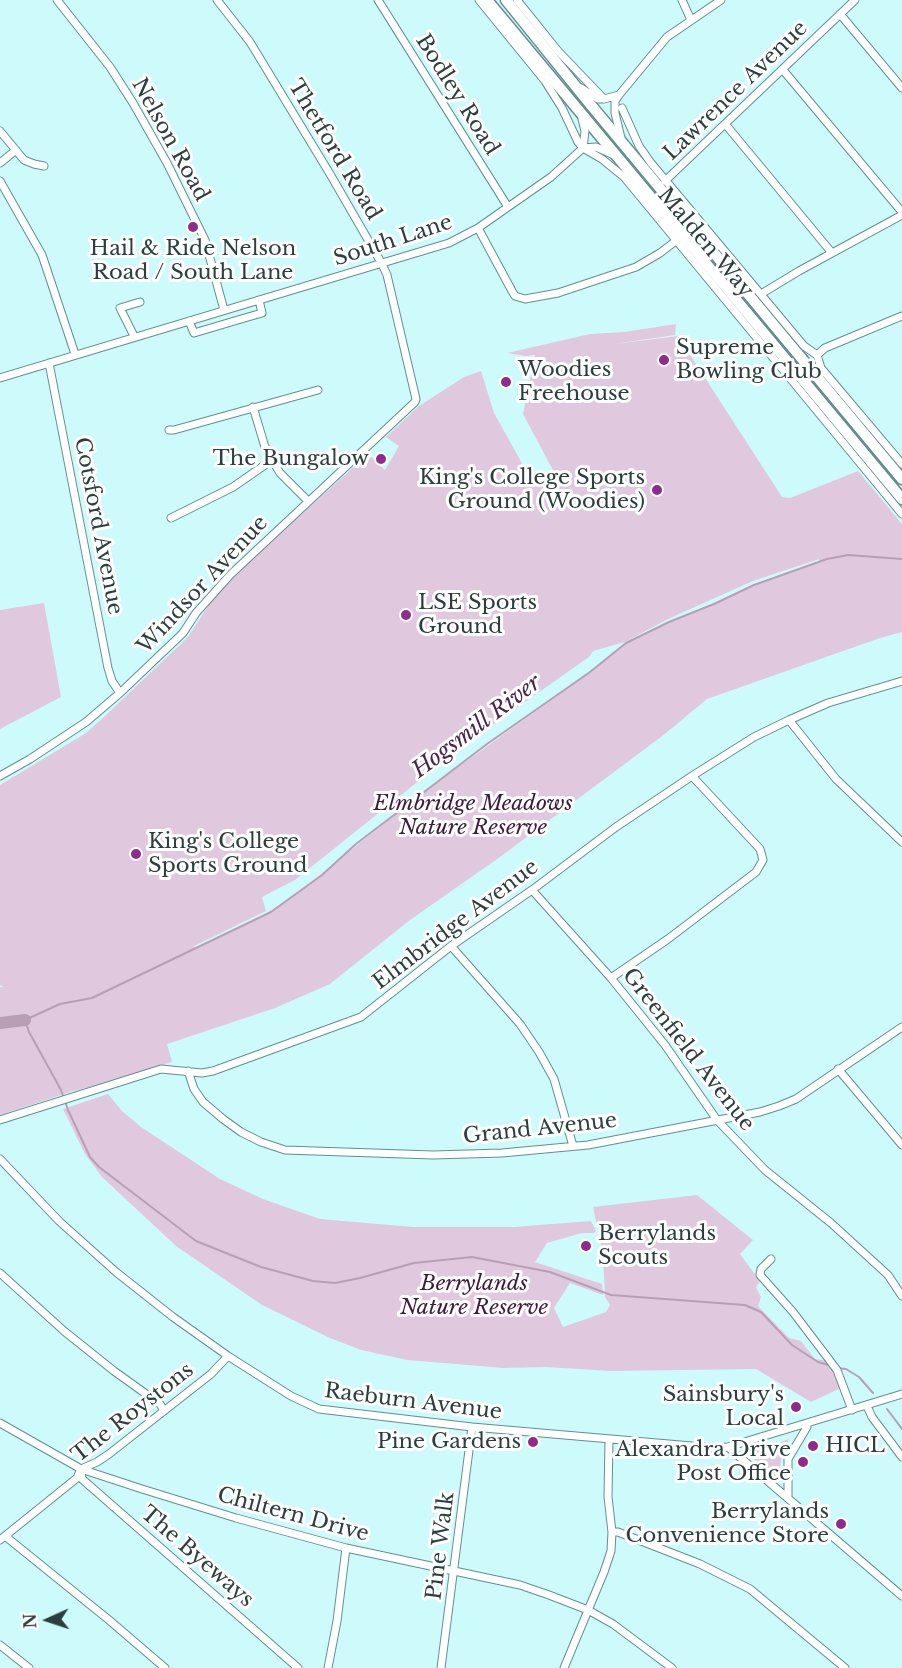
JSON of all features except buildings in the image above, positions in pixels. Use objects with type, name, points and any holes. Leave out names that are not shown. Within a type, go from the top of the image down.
[{"type":"highway","name":"Malden Way","points":[[487,0],[902,499]]},
{"type":"highway","name":"Malden Way","points":[[506,0],[578,80],[623,143],[902,479]]},
{"type":"street","name":"Nelson Road","points":[[57,0],[110,67],[134,103],[167,163],[205,240],[224,310]]},
{"type":"street","name":"Thetford Road","points":[[217,0],[250,42],[382,264],[387,275],[416,399]]},
{"type":"street","name":"Bodley Road","points":[[378,0],[508,207]]},
{"type":"street","name":"Malden Way","points":[[479,0],[545,81],[562,108],[578,142],[624,177],[902,514]]},
{"type":"street","name":"Malden Way","points":[[517,0],[578,80]]},
{"type":"street","points":[[682,0],[691,20]]},
{"type":"street","points":[[623,143],[615,113],[615,101],[619,95],[658,46],[678,28],[721,0]]},
{"type":"street","name":"Lawrence Avenue","points":[[665,181],[855,0]]},
{"type":"street","points":[[840,14],[902,88]]},
{"type":"street","points":[[761,294],[902,213],[783,70]]},
{"type":"street","points":[[578,80],[594,97],[604,99],[619,95]]},
{"type":"street","name":"Malden Way","points":[[622,108],[639,146],[665,181],[804,346],[817,355],[821,368],[902,464]]},
{"type":"street","points":[[581,113],[584,126],[583,148],[601,148],[617,156]]},
{"type":"street","points":[[726,125],[832,253]]},
{"type":"street","points":[[0,130],[24,159],[44,166]]},
{"type":"street","name":"South Lane","points":[[0,378],[449,243],[478,228],[555,174],[583,148]]},
{"type":"street","points":[[0,163],[16,150]]},
{"type":"street","points":[[0,181],[42,255],[75,354]]},
{"type":"street","points":[[478,228],[515,296],[525,299],[558,293],[636,267],[660,254],[677,240]]},
{"type":"street","points":[[189,321],[194,333],[262,313],[259,300]]},
{"type":"street","points":[[134,336],[120,308],[140,302]]},
{"type":"street","points":[[817,355],[825,348],[902,316]]},
{"type":"street","name":"Cotsford Avenue","points":[[49,363],[108,668],[112,681],[120,693]]},
{"type":"street","points":[[169,430],[185,428],[318,390]]},
{"type":"street","name":"Windsor Avenue","points":[[0,776],[86,722],[120,693],[183,633],[196,613],[230,575],[416,399]]},
{"type":"street","points":[[253,407],[265,447],[272,460],[280,473],[308,501]]},
{"type":"street","points":[[171,518],[233,487],[272,460]]},
{"type":"street","name":"Elmbridge Avenue","points":[[0,1120],[161,1069],[202,1073],[213,1071],[361,1017],[451,946],[532,890],[616,827],[754,737],[828,703],[902,681]]},
{"type":"street","points":[[789,720],[836,779],[902,842]]},
{"type":"street","points":[[611,978],[668,939],[756,872],[763,860],[760,849],[692,776]]},
{"type":"street","name":"Greenfield Avenue","points":[[532,890],[611,978],[665,1045],[717,1120],[765,1170],[831,1222],[888,1275],[902,1296]]},
{"type":"street","points":[[451,946],[520,1024],[539,1052],[554,1079],[573,1146]]},
{"type":"street","name":"Grand Avenue","points":[[188,1071],[194,1089],[203,1102],[223,1119],[240,1132],[285,1150],[433,1155],[502,1153],[573,1146],[780,1106],[796,1098],[902,1027]]},
{"type":"street","points":[[838,1069],[902,1145]]},
{"type":"street","name":"Raeburn Avenue","points":[[0,1159],[59,1221],[116,1272],[173,1317],[228,1356],[304,1404],[319,1409],[472,1427],[728,1447],[902,1394]]},
{"type":"street","points":[[771,1259],[761,1269],[760,1275],[793,1312],[830,1360],[837,1371],[852,1410]]},
{"type":"street","points":[[0,1273],[64,1331],[160,1404],[164,1411]]},
{"type":"street","name":"The Roystons","points":[[3,1538],[77,1478],[81,1469],[103,1458],[220,1366],[228,1356]]},
{"type":"street","points":[[867,1406],[872,1417],[902,1457]]},
{"type":"street","name":"Chiltern Drive","points":[[0,1423],[81,1469],[236,1518],[346,1548],[519,1585],[549,1595],[588,1610],[613,1624],[672,1668]]},
{"type":"street","points":[[788,1497],[788,1459],[807,1427],[805,1424]]},
{"type":"street","name":"Pine Walk","points":[[441,1668],[472,1427]]},
{"type":"street","points":[[564,1668],[611,1551],[612,1532],[608,1497],[609,1439]]},
{"type":"street","points":[[728,1447],[902,1596]]},
{"type":"street","name":"The Byeways","points":[[81,1469],[82,1479],[298,1668]]},
{"type":"street","points":[[612,1532],[618,1532],[700,1564],[750,1588],[845,1668]]},
{"type":"street","points":[[3,1538],[109,1620],[165,1668]]},
{"type":"street","points":[[328,1668],[338,1621],[346,1548]]},
{"type":"street","points":[[0,1645],[29,1668]]},
{"type":"green space","name":"Elmbridge Meadows Nature Reserve","points":[[676,324],[675,335],[614,344],[678,336],[782,497],[790,498],[858,471],[902,524],[902,632],[707,699],[661,737],[500,857],[410,920],[330,984],[275,1008],[167,1044],[172,1062],[0,1115],[0,987],[4,987],[0,985],[0,785],[86,733],[188,637],[214,597],[249,562],[368,454],[385,470],[399,446],[386,437],[419,406],[464,377],[481,371],[494,413],[533,483],[554,472],[523,414],[535,355],[507,353],[590,334],[624,332]],"holes":[[[819,559],[819,562],[754,585],[626,643],[590,672],[425,791],[295,895],[259,918],[195,948],[194,946],[266,911],[262,897],[295,880],[461,747],[589,657],[593,651],[625,642],[668,619],[753,581]]]},
{"type":"green space","points":[[44,603],[61,697],[0,729],[0,610]]},
{"type":"green space","name":"Berrylands Nature Reserve","points":[[108,1094],[122,1111],[141,1127],[220,1179],[263,1199],[320,1219],[414,1227],[514,1227],[591,1221],[596,1231],[594,1233],[582,1233],[547,1243],[535,1262],[602,1284],[603,1295],[570,1283],[554,1308],[563,1327],[606,1312],[610,1305],[605,1297],[603,1254],[593,1207],[697,1195],[753,1240],[740,1254],[760,1281],[756,1287],[761,1297],[758,1306],[789,1338],[801,1341],[815,1359],[830,1361],[843,1387],[811,1402],[756,1369],[610,1371],[547,1367],[504,1368],[407,1360],[361,1350],[330,1338],[262,1305],[176,1246],[102,1177],[85,1154],[63,1109]]},
{"type":"green space","points":[[789,1439],[781,1460],[778,1480],[747,1453]]},
{"type":"waterway","name":"Hogsmill River","points":[[832,1366],[818,1362],[792,1345],[761,1312],[745,1305],[611,1295],[550,1272],[472,1257],[414,1263],[335,1283],[313,1281],[261,1267],[196,1241],[99,1167],[90,1157],[61,1090],[29,1032],[25,1020],[60,1004],[92,998],[271,912],[322,875],[356,844],[487,744],[590,672],[626,643],[754,585],[827,559],[848,555],[902,559]]},
{"type":"waterway","name":"Hogsmill River","points":[[0,1023],[25,1020]]},
{"type":"waterway","points":[[837,1368],[846,1369],[859,1377],[873,1393]]},
{"type":"waterway","points":[[887,1409],[902,1429]]},
{"type":"place","name":"Hail & Ride Nelson Road / South Lane","points":[[193,227]]},
{"type":"place","name":"Supreme Bowling Club","points":[[664,360]]},
{"type":"place","name":"Woodies Freehouse","points":[[506,382]]},
{"type":"place","name":"The Bungalow","points":[[381,459]]},
{"type":"place","name":"King's College Sports Ground (Woodies)","points":[[657,490]]},
{"type":"place","name":"LSE Sports Ground","points":[[406,615]]},
{"type":"place","name":"King's College Sports Ground","points":[[136,854]]},
{"type":"place","name":"Berrylands Scouts","points":[[586,1246]]},
{"type":"place","name":"Sainsbury's Local","points":[[796,1407]]},
{"type":"place","name":"Pine Gardens","points":[[533,1442]]},
{"type":"place","name":"HICL","points":[[813,1446]]},
{"type":"place","name":"Alexandra Drive Post Office","points":[[803,1462]]},
{"type":"place","name":"Berrylands Convenience Store","points":[[841,1524]]}]
